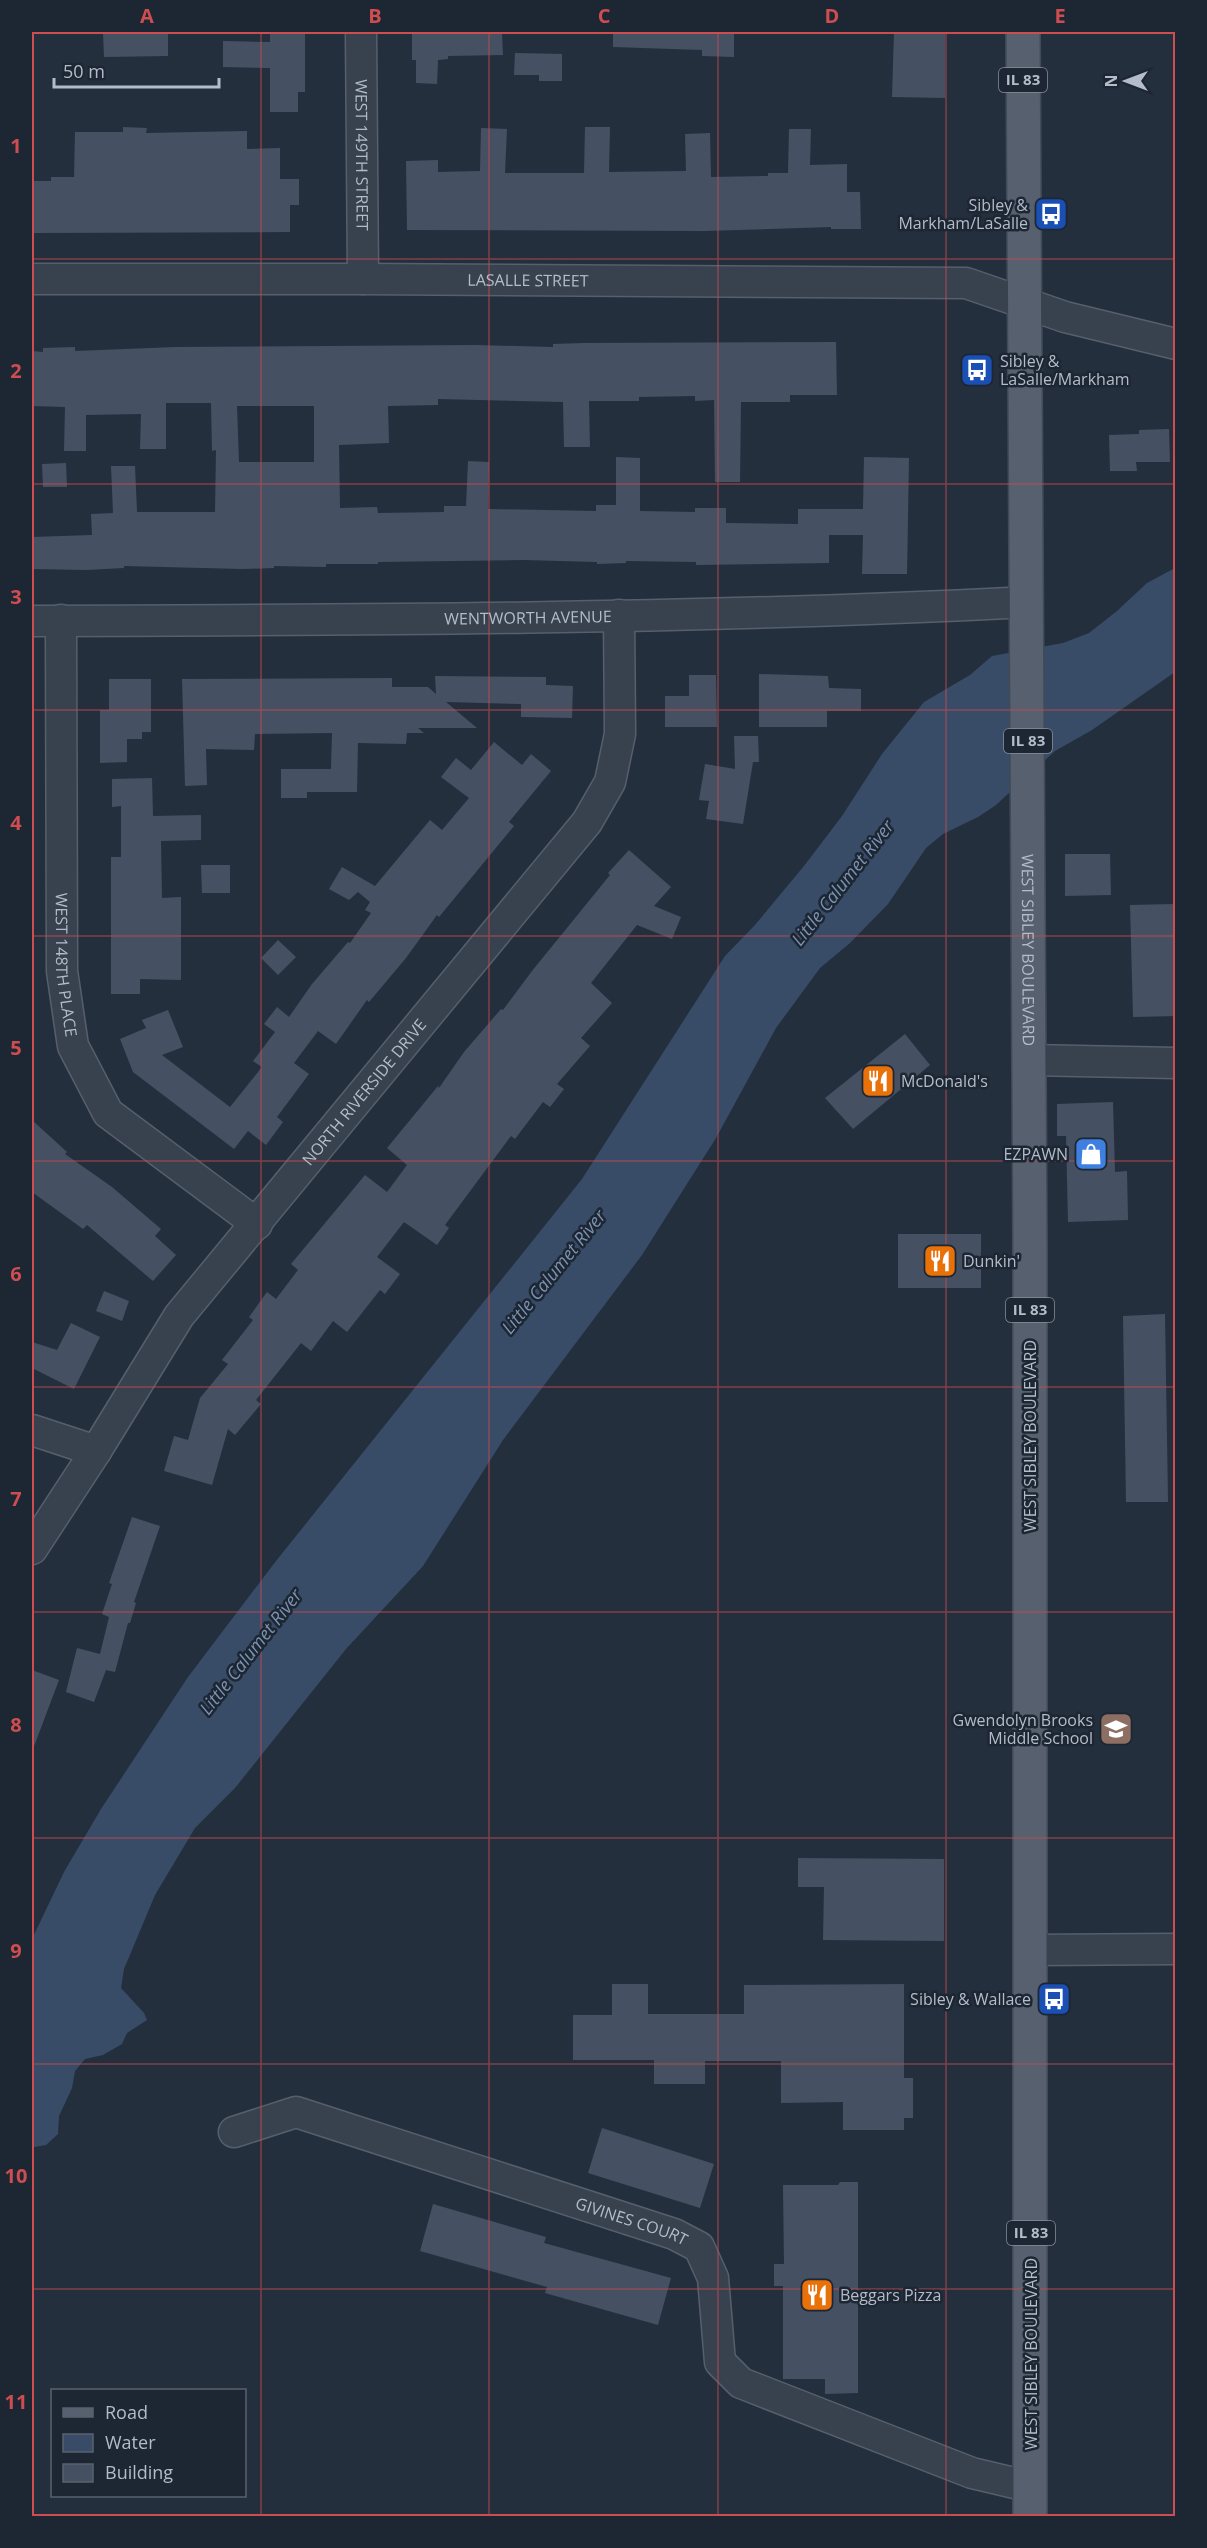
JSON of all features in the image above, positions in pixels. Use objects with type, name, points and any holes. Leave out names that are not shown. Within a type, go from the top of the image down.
[{"type":"main road","name":"WEST SIBLEY BOULEVARD","points":[[1023,32],[1029,861],[1032,1950],[1030,2502]]},
{"type":"street","name":"WEST 149TH STREET","points":[[361,32],[363,279]]},
{"type":"street","name":"LASALLE STREET","points":[[32,279],[966,283],[1065,317],[1176,344]]},
{"type":"street","name":"WENTWORTH AVENUE","points":[[46,620],[619,615],[884,609],[1026,611]]},
{"type":"street","name":"NORTH RIVERSIDE DRIVE","points":[[32,1549],[96,1451],[179,1316],[587,822],[610,782],[620,734],[619,615]]},
{"type":"street","name":"WEST 148TH PLACE","points":[[46,620],[62,971],[74,1046],[108,1113],[257,1224]]},
{"type":"street","points":[[1029,1060],[1176,1063]]},
{"type":"street","points":[[32,1430],[96,1451]]},
{"type":"street","points":[[1032,1950],[1176,1949]]},
{"type":"street","name":"GIVINES COURT","points":[[234,2132],[296,2112],[674,2234],[699,2247],[713,2278],[720,2362],[741,2383],[972,2473],[1030,2502]]},
{"type":"water","name":"Little Calumet River","points":[[1175,568],[1175,672],[1092,730],[1055,751],[996,805],[978,817],[943,834],[926,848],[888,904],[850,943],[820,968],[776,1028],[716,1138],[642,1255],[503,1440],[423,1566],[346,1649],[235,1788],[195,1828],[155,1895],[124,1969],[121,1988],[144,2013],[147,2020],[127,2033],[122,2044],[103,2055],[85,2059],[75,2071],[72,2088],[59,2116],[58,2134],[46,2145],[34,2147],[32,2151],[32,1939],[64,1872],[101,1809],[188,1677],[276,1561],[582,1179],[725,956],[755,925],[804,866],[842,816],[882,754],[924,702],[970,675],[992,656],[1063,643],[1089,633],[1147,583]]},
{"type":"building","points":[[103,32],[168,32],[168,56],[104,57]]},
{"type":"building","points":[[270,32],[305,32],[305,92],[298,92],[298,112],[270,112],[270,68],[223,67],[223,41],[270,42]]},
{"type":"building","points":[[412,32],[502,32],[503,55],[448,56],[448,59],[438,60],[437,84],[416,83],[416,60],[412,60]]},
{"type":"building","points":[[613,32],[734,32],[734,57],[702,56],[702,50],[613,47]]},
{"type":"building","points":[[894,32],[945,32],[945,98],[892,97]]},
{"type":"building","points":[[515,53],[562,54],[562,81],[539,81],[539,75],[514,75]]},
{"type":"building","points":[[123,127],[147,128],[146,133],[247,131],[247,149],[280,148],[280,179],[299,179],[299,205],[290,205],[290,232],[32,233],[32,181],[51,181],[51,177],[74,177],[75,132],[123,132]]},
{"type":"building","points":[[585,127],[610,127],[609,172],[686,171],[685,134],[710,133],[711,177],[768,176],[768,173],[788,173],[789,129],[811,129],[810,165],[847,164],[847,192],[860,192],[861,229],[831,229],[831,227],[705,231],[407,230],[406,161],[438,160],[438,172],[480,171],[481,128],[507,129],[505,173],[584,173]]},
{"type":"building","points":[[836,342],[837,395],[790,395],[790,402],[741,402],[740,482],[715,482],[714,400],[695,401],[695,396],[639,397],[639,401],[589,401],[590,447],[564,447],[563,402],[438,399],[438,405],[388,406],[389,443],[339,445],[340,508],[377,507],[378,513],[444,512],[444,506],[466,506],[468,461],[489,462],[488,509],[596,511],[596,505],[616,505],[616,457],[640,458],[640,511],[695,512],[695,508],[726,508],[726,523],[798,524],[798,509],[863,509],[864,457],[909,458],[907,574],[862,574],[863,535],[829,535],[829,563],[696,565],[696,562],[626,561],[626,563],[597,564],[597,562],[524,560],[378,562],[378,564],[326,564],[326,567],[274,566],[274,568],[243,569],[124,566],[124,568],[86,570],[32,569],[32,537],[92,535],[91,514],[113,513],[111,466],[135,466],[137,512],[215,512],[216,450],[212,451],[211,403],[166,403],[166,449],[140,449],[141,414],[86,415],[86,451],[64,451],[65,407],[32,406],[32,351],[43,352],[43,348],[75,347],[75,351],[176,347],[476,345],[553,347],[553,344]],"holes":[[[237,406],[314,406],[314,462],[239,462]]]},
{"type":"building","points":[[1169,429],[1170,462],[1136,462],[1137,471],[1110,471],[1109,435],[1139,434],[1139,430]]},
{"type":"building","points":[[66,463],[67,487],[43,487],[42,464]]},
{"type":"building","points":[[759,674],[828,676],[829,688],[861,689],[861,711],[827,711],[827,727],[759,727]]},
{"type":"building","points":[[689,675],[716,675],[717,727],[665,727],[665,696],[689,696]]},
{"type":"building","points":[[435,676],[546,677],[546,685],[573,686],[572,718],[521,717],[521,704],[446,702],[477,728],[418,728],[424,733],[407,733],[406,744],[358,743],[357,792],[307,792],[307,798],[281,798],[281,769],[331,769],[332,733],[255,734],[254,750],[206,749],[207,785],[185,786],[182,679],[392,678],[392,687],[428,687],[436,694]]},
{"type":"building","points":[[109,679],[151,679],[151,732],[142,732],[142,739],[127,739],[127,762],[100,763],[100,710],[109,710]]},
{"type":"building","points":[[734,736],[758,736],[759,762],[753,762],[743,824],[706,819],[709,801],[699,800],[705,764],[735,769]]},
{"type":"building","points":[[494,742],[522,765],[531,754],[551,771],[509,822],[514,826],[439,917],[437,915],[406,958],[369,1002],[367,1000],[336,1044],[318,1031],[294,1063],[309,1074],[277,1117],[283,1122],[266,1145],[248,1131],[234,1149],[133,1072],[120,1039],[146,1028],[142,1020],[168,1010],[183,1047],[162,1055],[230,1107],[262,1067],[253,1061],[275,1032],[264,1024],[277,1007],[289,1017],[312,984],[348,942],[350,943],[371,913],[365,910],[370,902],[358,892],[349,900],[329,889],[342,867],[375,886],[430,820],[442,830],[469,798],[441,777],[456,758],[471,770]]},
{"type":"building","points":[[152,778],[153,816],[201,815],[201,840],[161,841],[162,898],[181,897],[181,980],[140,979],[140,994],[111,994],[111,857],[121,857],[121,806],[112,807],[112,779]]},
{"type":"building","points":[[629,850],[671,887],[654,906],[681,917],[672,939],[637,925],[591,983],[612,1003],[581,1038],[590,1046],[557,1084],[564,1089],[550,1107],[543,1102],[515,1139],[511,1136],[445,1225],[449,1228],[437,1245],[404,1222],[377,1257],[400,1274],[385,1294],[380,1290],[347,1332],[333,1321],[311,1351],[301,1343],[256,1400],[261,1404],[235,1435],[228,1429],[212,1485],[164,1471],[174,1436],[188,1440],[200,1398],[228,1364],[222,1360],[253,1320],[249,1317],[267,1292],[276,1299],[298,1270],[291,1264],[365,1175],[387,1192],[407,1165],[387,1148],[438,1086],[439,1088],[464,1052],[501,1009],[503,1010],[610,875],[608,873]]},
{"type":"building","points":[[1065,854],[1110,854],[1111,895],[1065,896]]},
{"type":"building","points":[[201,865],[230,865],[230,893],[202,893]]},
{"type":"building","points":[[1175,904],[1176,1016],[1133,1017],[1130,905]]},
{"type":"building","points":[[278,940],[296,957],[278,975],[261,958]]},
{"type":"building","name":"McDonald's","points":[[905,1034],[930,1065],[853,1129],[825,1098]]},
{"type":"building","name":"EZPAWN","points":[[1113,1102],[1115,1172],[1127,1171],[1128,1220],[1068,1222],[1066,1136],[1057,1136],[1057,1104]]},
{"type":"building","points":[[32,1120],[67,1152],[65,1154],[112,1187],[161,1229],[155,1236],[176,1255],[153,1281],[87,1225],[83,1229],[32,1192]]},
{"type":"building","name":"Dunkin'","points":[[898,1234],[981,1234],[981,1288],[898,1288]]},
{"type":"building","points":[[104,1291],[129,1301],[122,1321],[96,1311]]},
{"type":"building","points":[[1165,1314],[1168,1502],[1126,1502],[1123,1316]]},
{"type":"building","points":[[71,1323],[100,1337],[74,1389],[32,1368],[32,1342],[57,1350]]},
{"type":"building","points":[[132,1517],[160,1526],[134,1602],[136,1603],[130,1623],[128,1623],[115,1672],[106,1670],[94,1702],[66,1692],[77,1648],[100,1654],[109,1617],[102,1614],[112,1584],[109,1583]]},
{"type":"building","points":[[32,1670],[59,1680],[33,1749],[32,1748]]},
{"type":"building","points":[[798,1858],[944,1859],[944,1941],[823,1940],[824,1887],[798,1887]]},
{"type":"building","points":[[612,1984],[648,1984],[648,2014],[744,2014],[744,1985],[904,1984],[904,2078],[913,2078],[913,2118],[904,2118],[904,2130],[843,2130],[843,2102],[781,2103],[781,2061],[705,2061],[705,2084],[654,2084],[654,2060],[573,2060],[573,2015],[612,2015]]},
{"type":"building","points":[[602,2128],[714,2164],[700,2208],[588,2173]]},
{"type":"building","points":[[840,2182],[858,2182],[858,2393],[825,2394],[825,2379],[783,2379],[783,2286],[774,2286],[774,2264],[784,2264],[783,2185],[838,2185]]},
{"type":"building","points":[[433,2204],[546,2237],[544,2243],[671,2278],[658,2325],[545,2293],[547,2287],[420,2251]]},
{"type":"place","name":"Sibley & Markham/LaSalle","points":[[1051,214]]},
{"type":"place","name":"Sibley & LaSalle/Markham","points":[[977,370]]},
{"type":"place","name":"McDonald's","points":[[878,1081]]},
{"type":"place","name":"EZPAWN","points":[[1091,1154]]},
{"type":"place","name":"Dunkin'","points":[[940,1261]]},
{"type":"place","name":"Gwendolyn Brooks Middle School","points":[[1116,1729]]},
{"type":"place","name":"Sibley & Wallace","points":[[1054,1999]]},
{"type":"place","name":"Beggars Pizza","points":[[817,2295]]}]
